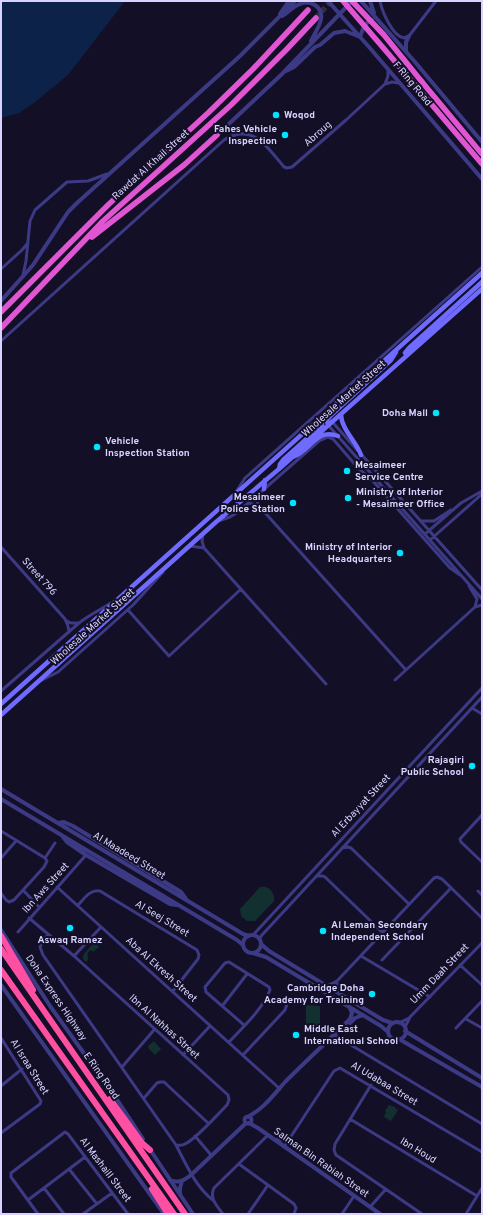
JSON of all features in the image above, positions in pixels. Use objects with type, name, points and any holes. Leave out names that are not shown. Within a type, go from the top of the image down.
[{"type":"highway","name":"F Ring Road","points":[[343,1],[482,164]]},
{"type":"highway","name":"F Ring Road","points":[[352,1],[384,36],[482,154]]},
{"type":"highway","name":"Rawdat Al Khail Street","points":[[1,312],[109,204],[208,113],[253,69],[308,10]]},
{"type":"highway","name":"Rawdat Al Khail Street","points":[[1,328],[76,249],[127,199],[236,100],[316,18]]},
{"type":"highway","points":[[76,249],[178,169],[217,135]]},
{"type":"highway","points":[[1,936],[30,983],[34,997]]},
{"type":"highway","name":"E Ring Road","points":[[1,949],[185,1214]]},
{"type":"highway","name":"E Ring Road","points":[[1,970],[174,1214]]},
{"type":"highway","points":[[98,1089],[105,1093],[142,1143],[150,1150]]},
{"type":"highway","points":[[132,1154],[168,1214]]},
{"type":"main road","name":"Wholesale Market Street","points":[[1,704],[482,273]]},
{"type":"main road","points":[[403,358],[409,348],[482,282]]},
{"type":"main road","name":"Wholesale Market Street","points":[[1,715],[203,533],[279,469],[329,421],[341,414],[482,289]]},
{"type":"main road","points":[[329,421],[391,360],[398,349]]},
{"type":"main road","points":[[341,414],[342,424],[357,445],[361,455]]},
{"type":"main road","points":[[279,469],[283,460],[321,425],[323,422],[318,419]]},
{"type":"main road","points":[[290,459],[299,455],[323,435],[330,433],[340,438]]},
{"type":"main road","points":[[264,489],[265,480]]},
{"type":"street","points":[[278,18],[281,11],[289,1]]},
{"type":"street","points":[[1,301],[33,265],[68,212],[88,192],[240,56],[295,1]]},
{"type":"street","name":"F Ring Road","points":[[328,1],[482,179]]},
{"type":"street","points":[[217,135],[282,74],[352,1]]},
{"type":"street","name":"F Ring Road","points":[[361,1],[482,142]]},
{"type":"street","points":[[370,1],[378,21]]},
{"type":"street","points":[[380,1],[383,14],[398,36],[404,38],[409,36]]},
{"type":"street","points":[[406,52],[406,42],[409,36],[436,1]]},
{"type":"street","points":[[278,18],[286,14],[298,4],[308,2],[314,4],[319,10],[321,22],[310,44]]},
{"type":"street","points":[[282,74],[294,67],[315,47],[320,45],[334,33],[345,31],[360,37],[367,22],[371,20],[378,21]]},
{"type":"street","points":[[385,84],[388,76],[388,70]]},
{"type":"street","points":[[385,84],[392,82],[398,83]]},
{"type":"street","name":"Abroug","points":[[1,341],[224,140],[236,134],[243,133],[252,135],[262,142],[284,167],[292,167],[385,84]]},
{"type":"street","points":[[22,278],[26,261],[30,221],[33,213],[66,183],[72,181],[94,180],[109,173]]},
{"type":"street","points":[[1,269],[22,250],[28,240]]},
{"type":"street","name":"Wholesale Market Street","points":[[234,495],[245,478],[482,267]]},
{"type":"street","points":[[324,413],[340,438],[482,599]]},
{"type":"street","points":[[329,421],[482,590]]},
{"type":"street","name":"Wholesale Market Street","points":[[216,522],[234,515],[325,437],[333,439],[344,452]]},
{"type":"street","points":[[340,438],[344,452],[389,499],[450,568],[460,575]]},
{"type":"street","points":[[421,521],[434,521],[482,491]]},
{"type":"street","points":[[430,540],[482,494]]},
{"type":"street","points":[[258,495],[260,506],[406,670]]},
{"type":"street","points":[[389,499],[396,500]]},
{"type":"street","points":[[249,503],[260,506]]},
{"type":"street","points":[[424,534],[454,508]]},
{"type":"street","points":[[203,533],[202,541],[204,548],[326,684]]},
{"type":"street","points":[[190,546],[204,548]]},
{"type":"street","name":"Street 796","points":[[1,547],[65,619],[69,632]]},
{"type":"street","name":"Wholesale Market Street","points":[[40,680],[58,672],[128,610],[169,565]]},
{"type":"street","points":[[469,584],[477,599],[475,607]]},
{"type":"street","points":[[128,610],[169,656],[241,589]]},
{"type":"street","name":"Wholesale Market Street","points":[[1,691],[78,623],[92,613],[100,610],[121,597]]},
{"type":"street","points":[[395,680],[475,607],[482,605]]},
{"type":"street","points":[[65,619],[71,623],[78,623]]},
{"type":"street","name":"Al Erbayyat Street","points":[[251,935],[482,688]]},
{"type":"street","name":"Al Erbayyat Street","points":[[260,939],[262,935],[482,697]]},
{"type":"street","points":[[472,708],[482,714]]},
{"type":"street","name":"Al Maadeed Street","points":[[1,789],[243,934],[251,935]]},
{"type":"street","name":"Al Maadeed Street","points":[[1,799],[60,833],[243,945]]},
{"type":"street","points":[[482,815],[460,838],[460,840],[482,862]]},
{"type":"street","points":[[58,823],[64,822],[70,824],[181,892],[186,900]]},
{"type":"street","points":[[1,831],[45,858]]},
{"type":"street","points":[[60,833],[67,842],[86,855],[170,904],[178,905]]},
{"type":"street","points":[[350,840],[351,848]]},
{"type":"street","points":[[1,858],[16,841]]},
{"type":"street","points":[[1,893],[9,902],[14,900],[44,867],[47,861],[45,858],[55,844]]},
{"type":"street","points":[[342,848],[351,848],[409,904]]},
{"type":"street","name":"Ibn Aws Street","points":[[18,932],[86,855]]},
{"type":"street","points":[[130,867],[138,866]]},
{"type":"street","points":[[323,869],[325,878]]},
{"type":"street","points":[[317,876],[323,876],[383,933]]},
{"type":"street","points":[[327,986],[337,981],[431,880],[437,877],[442,879],[473,912],[482,918]]},
{"type":"street","name":"Aba Al Ekresh Street","points":[[57,888],[78,905],[280,1089]]},
{"type":"street","points":[[382,960],[450,888]]},
{"type":"street","points":[[23,890],[39,907]]},
{"type":"street","name":"Al Seej Street","points":[[78,905],[91,892],[95,890],[100,891],[197,950],[199,955],[198,959],[173,991]]},
{"type":"street","points":[[478,891],[482,894]]},
{"type":"street","name":"Ibn Al Nahhas Street","points":[[29,918],[74,956],[228,1096],[229,1100],[227,1105],[195,1136],[186,1144],[181,1146],[176,1145]]},
{"type":"street","points":[[74,956],[101,927]]},
{"type":"street","name":"Doha Express Highway","points":[[1,930],[50,1006],[116,1098],[193,1214]]},
{"type":"street","points":[[48,935],[43,940],[40,947],[43,955],[176,1145],[191,1175],[214,1201],[223,1214]]},
{"type":"street","points":[[253,953],[259,950],[261,944],[260,939],[251,935],[244,939],[243,945],[245,950],[253,953],[266,957],[381,1026],[393,1039],[399,1039],[482,1087]]},
{"type":"street","name":"Umm Daah Street","points":[[399,1022],[410,1017],[482,942]]},
{"type":"street","points":[[261,944],[269,951],[392,1024]]},
{"type":"street","points":[[361,956],[430,997]]},
{"type":"street","points":[[229,1042],[244,1025],[257,1010],[270,990],[269,987],[229,962],[225,963],[205,987],[206,992],[223,1005],[244,1025]]},
{"type":"street","points":[[460,965],[482,985]]},
{"type":"street","points":[[223,1005],[247,974]]},
{"type":"street","points":[[337,981],[337,992]]},
{"type":"street","points":[[1,985],[164,1214]]},
{"type":"street","points":[[456,1028],[482,1001]]},
{"type":"street","points":[[243,1055],[285,1010],[287,1004]]},
{"type":"street","points":[[169,1180],[176,1182],[182,1181],[191,1175],[249,1120],[350,1019],[352,1013],[350,1007]]},
{"type":"street","points":[[280,1089],[355,1018],[363,1015]]},
{"type":"street","name":"Umm Daah Street","points":[[405,1029],[410,1017]]},
{"type":"street","points":[[466,1018],[482,1028]]},
{"type":"street","points":[[388,1032],[388,1029],[392,1024],[399,1022],[405,1029],[482,1078]]},
{"type":"street","points":[[183,1055],[210,1026]]},
{"type":"street","points":[[399,1039],[404,1036],[405,1029]]},
{"type":"street","points":[[122,1067],[154,1030]]},
{"type":"street","points":[[336,1036],[482,1124]]},
{"type":"street","name":"Al Israa Street","points":[[1,1038],[40,1098],[41,1103],[1,1133]]},
{"type":"street","name":"Al Udabaa Street","points":[[284,1147],[336,1069],[342,1068],[482,1152]]},
{"type":"street","points":[[1,1086],[22,1069]]},
{"type":"street","points":[[144,1098],[157,1083],[164,1082],[208,1123]]},
{"type":"street","points":[[371,1085],[335,1144],[334,1150],[336,1154],[422,1214]]},
{"type":"street","name":"Ibn Houd","points":[[350,1119],[477,1196]]},
{"type":"street","name":"Salman Bin Rabiah Street","points":[[249,1120],[254,1126],[380,1214]]},
{"type":"street","name":"Al Mashaill Street","points":[[35,1213],[28,1200],[11,1177],[11,1172],[64,1132],[68,1134],[128,1214]]},
{"type":"street","points":[[214,1201],[212,1192],[214,1188],[268,1135]]},
{"type":"street","points":[[195,1136],[211,1155]]},
{"type":"street","points":[[275,1140],[290,1139]]},
{"type":"street","points":[[28,1200],[85,1157]]},
{"type":"street","points":[[238,1164],[294,1204],[296,1207],[294,1214]]},
{"type":"street","points":[[69,1169],[97,1204]]},
{"type":"street","points":[[180,1195],[182,1181]]},
{"type":"street","points":[[248,1214],[268,1185]]},
{"type":"street","points":[[44,1188],[64,1214]]},
{"type":"street","points":[[466,1214],[482,1188]]},
{"type":"street","points":[[370,1208],[386,1189]]},
{"type":"street","points":[[83,1214],[112,1192]]},
{"type":"street","points":[[342,1214],[354,1196]]},
{"type":"green space","points":[[260,887],[266,887],[271,890],[274,895],[274,901],[255,921],[247,921],[241,916],[240,909]]},
{"type":"green space","points":[[99,937],[101,940],[96,944],[99,947],[93,952],[91,950],[88,952],[88,960],[86,962],[83,959],[83,955]]},
{"type":"green space","points":[[307,1005],[320,1006],[320,1029],[306,1029]]},
{"type":"green space","points":[[154,1041],[161,1049],[155,1055],[148,1046]]},
{"type":"green space","points":[[389,1105],[398,1110],[391,1121],[384,1117],[385,1111]]},
{"type":"water","points":[[1,1],[125,1],[68,75],[19,113],[1,118]]},
{"type":"tunnel","points":[[316,18],[331,1]]},
{"type":"place","name":"Woqod","points":[[276,115]]},
{"type":"place","name":"Fahes Vehicle Inspection","points":[[285,135]]},
{"type":"place","name":"Doha Mall","points":[[436,413]]},
{"type":"place","name":"Vehicle Inspection Station","points":[[97,447]]},
{"type":"place","name":"Mesaimeer Service Centre","points":[[347,471]]},
{"type":"place","name":"Ministry of Interior - Mesaimeer Office","points":[[348,498]]},
{"type":"place","name":"Mesaimeer Police Station","points":[[293,503]]},
{"type":"place","name":"Ministry of Interior Headquarters","points":[[400,553]]},
{"type":"place","name":"Rajagiri Public School","points":[[472,766]]},
{"type":"place","name":"Aswaq Ramez","points":[[70,928]]},
{"type":"place","name":"Al Leman Secondary Independent School","points":[[323,931]]},
{"type":"place","name":"Cambridge Doha Academy for Training","points":[[372,994]]},
{"type":"place","name":"Middle East International School","points":[[296,1035]]}]
